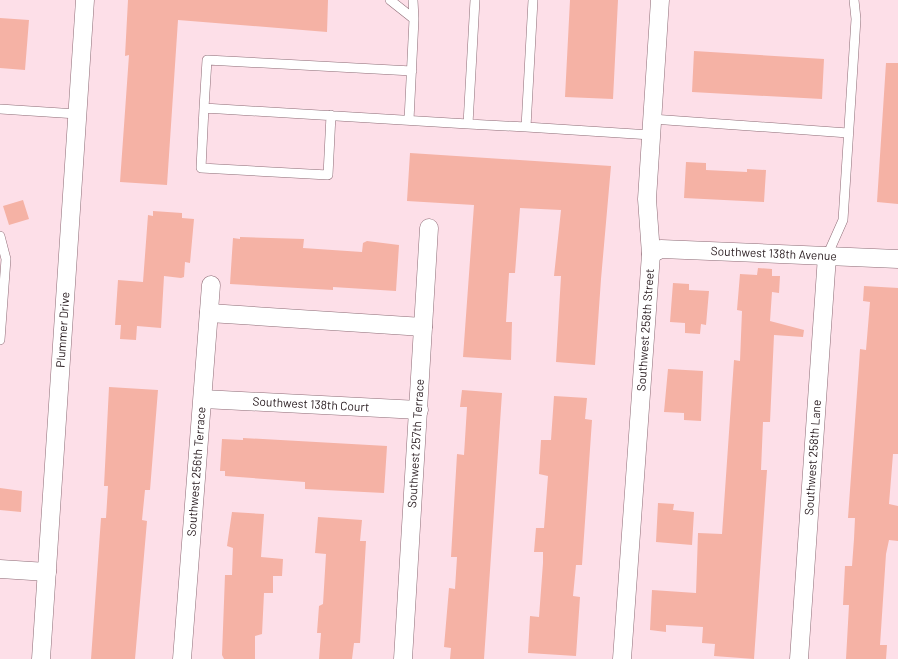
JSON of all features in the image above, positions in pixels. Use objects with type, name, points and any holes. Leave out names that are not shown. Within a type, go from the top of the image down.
[{"type":"street","name":"Plummer Drive","points":[[41,659],[85,0]]},
{"type":"street","name":"Southwest 258th Street","points":[[622,659],[651,254],[647,200],[660,0]]},
{"type":"street","name":"Southwest 257th Terrace","points":[[403,659],[429,228]]},
{"type":"street","name":"Southwest 138th Avenue","points":[[651,254],[661,249],[898,259]]},
{"type":"street","name":"Southwest 258th Lane","points":[[799,659],[827,256]]},
{"type":"street","name":"Southwest 256th Terrace","points":[[182,659],[211,285]]},
{"type":"street","points":[[209,314],[424,327]]},
{"type":"street","name":"Southwest 138th Court","points":[[203,399],[419,410]]},
{"type":"street","points":[[0,569],[47,572]]},
{"type":"lane","points":[[390,0],[414,19]]},
{"type":"lane","points":[[409,120],[414,19],[412,0]]},
{"type":"lane","points":[[468,124],[475,0]]},
{"type":"lane","points":[[526,126],[533,0]]},
{"type":"lane","points":[[827,256],[843,220],[856,19],[854,0]]},
{"type":"lane","points":[[331,115],[328,176],[201,168],[207,60],[412,71]]},
{"type":"lane","points":[[204,108],[468,124],[848,133]]},
{"type":"lane","points":[[0,109],[78,114]]},
{"type":"lane","points":[[0,236],[6,259],[0,340]]},
{"type":"building","points":[[128,0],[328,0],[327,32],[178,20],[167,185],[120,182],[129,55],[125,56]]},
{"type":"building","points":[[570,0],[618,0],[613,99],[565,97]]},
{"type":"building","points":[[0,18],[29,20],[25,70],[0,68]]},
{"type":"building","points":[[694,51],[824,59],[822,99],[692,92]]},
{"type":"building","points":[[886,63],[898,63],[898,204],[877,202]]},
{"type":"building","points":[[410,153],[611,166],[595,365],[556,362],[561,276],[554,276],[561,210],[520,208],[515,273],[509,273],[506,322],[512,322],[511,360],[463,357],[474,205],[407,201]]},
{"type":"building","points":[[686,162],[706,163],[706,170],[747,172],[747,169],[766,170],[764,202],[684,198]]},
{"type":"building","points":[[23,200],[29,219],[9,225],[3,206]]},
{"type":"building","points":[[153,211],[182,213],[182,218],[194,219],[190,263],[185,262],[184,277],[164,276],[161,328],[137,326],[136,340],[120,339],[121,325],[115,325],[118,280],[143,282],[148,215],[153,216]]},
{"type":"building","points":[[240,237],[304,239],[303,248],[362,252],[363,243],[367,241],[399,245],[396,291],[333,287],[333,290],[230,284],[233,238],[240,239]]},
{"type":"building","points":[[758,268],[772,269],[772,276],[780,276],[779,293],[772,292],[770,321],[804,330],[803,337],[774,335],[770,422],[763,422],[761,470],[767,470],[754,659],[714,656],[715,644],[702,643],[703,627],[666,625],[666,632],[650,630],[652,590],[696,593],[698,533],[722,534],[734,360],[740,361],[742,311],[737,310],[740,274],[757,275]]},
{"type":"building","points":[[673,283],[689,284],[689,290],[709,291],[706,325],[701,324],[700,334],[685,333],[685,323],[670,322]]},
{"type":"building","points":[[864,286],[898,288],[898,454],[893,454],[889,504],[898,506],[898,541],[889,540],[886,554],[880,645],[887,645],[886,659],[846,659],[849,605],[843,605],[845,566],[852,566],[855,518],[848,518],[860,349],[866,350],[870,302],[863,301]]},
{"type":"building","points":[[668,369],[703,371],[701,421],[684,420],[684,413],[664,412]]},
{"type":"building","points":[[109,387],[158,390],[150,490],[145,490],[142,520],[147,521],[135,659],[91,659],[101,518],[106,518],[108,486],[104,486]]},
{"type":"building","points":[[462,390],[502,393],[484,659],[450,659],[451,648],[444,647],[449,588],[455,589],[457,557],[451,557],[457,454],[464,455],[467,407],[460,407]]},
{"type":"building","points":[[554,396],[587,398],[585,419],[592,420],[582,565],[576,565],[573,596],[580,597],[576,656],[528,653],[530,616],[539,617],[543,563],[543,552],[534,552],[536,528],[544,528],[548,476],[539,474],[541,440],[551,440]]},
{"type":"building","points":[[243,438],[387,446],[384,493],[305,489],[305,482],[225,476],[225,471],[220,471],[222,439],[243,440]]},
{"type":"building","points":[[0,488],[22,491],[21,512],[0,510]]},
{"type":"building","points":[[658,503],[674,504],[673,510],[694,512],[692,545],[656,542]]},
{"type":"building","points":[[232,512],[264,514],[261,557],[283,559],[282,576],[273,576],[273,593],[264,593],[262,634],[255,636],[255,659],[224,659],[222,655],[225,575],[232,575],[233,548],[227,546]]},
{"type":"building","points":[[318,517],[362,520],[360,541],[366,541],[360,643],[354,643],[352,659],[319,659],[321,633],[317,633],[319,606],[323,604],[326,554],[315,553]]}]
